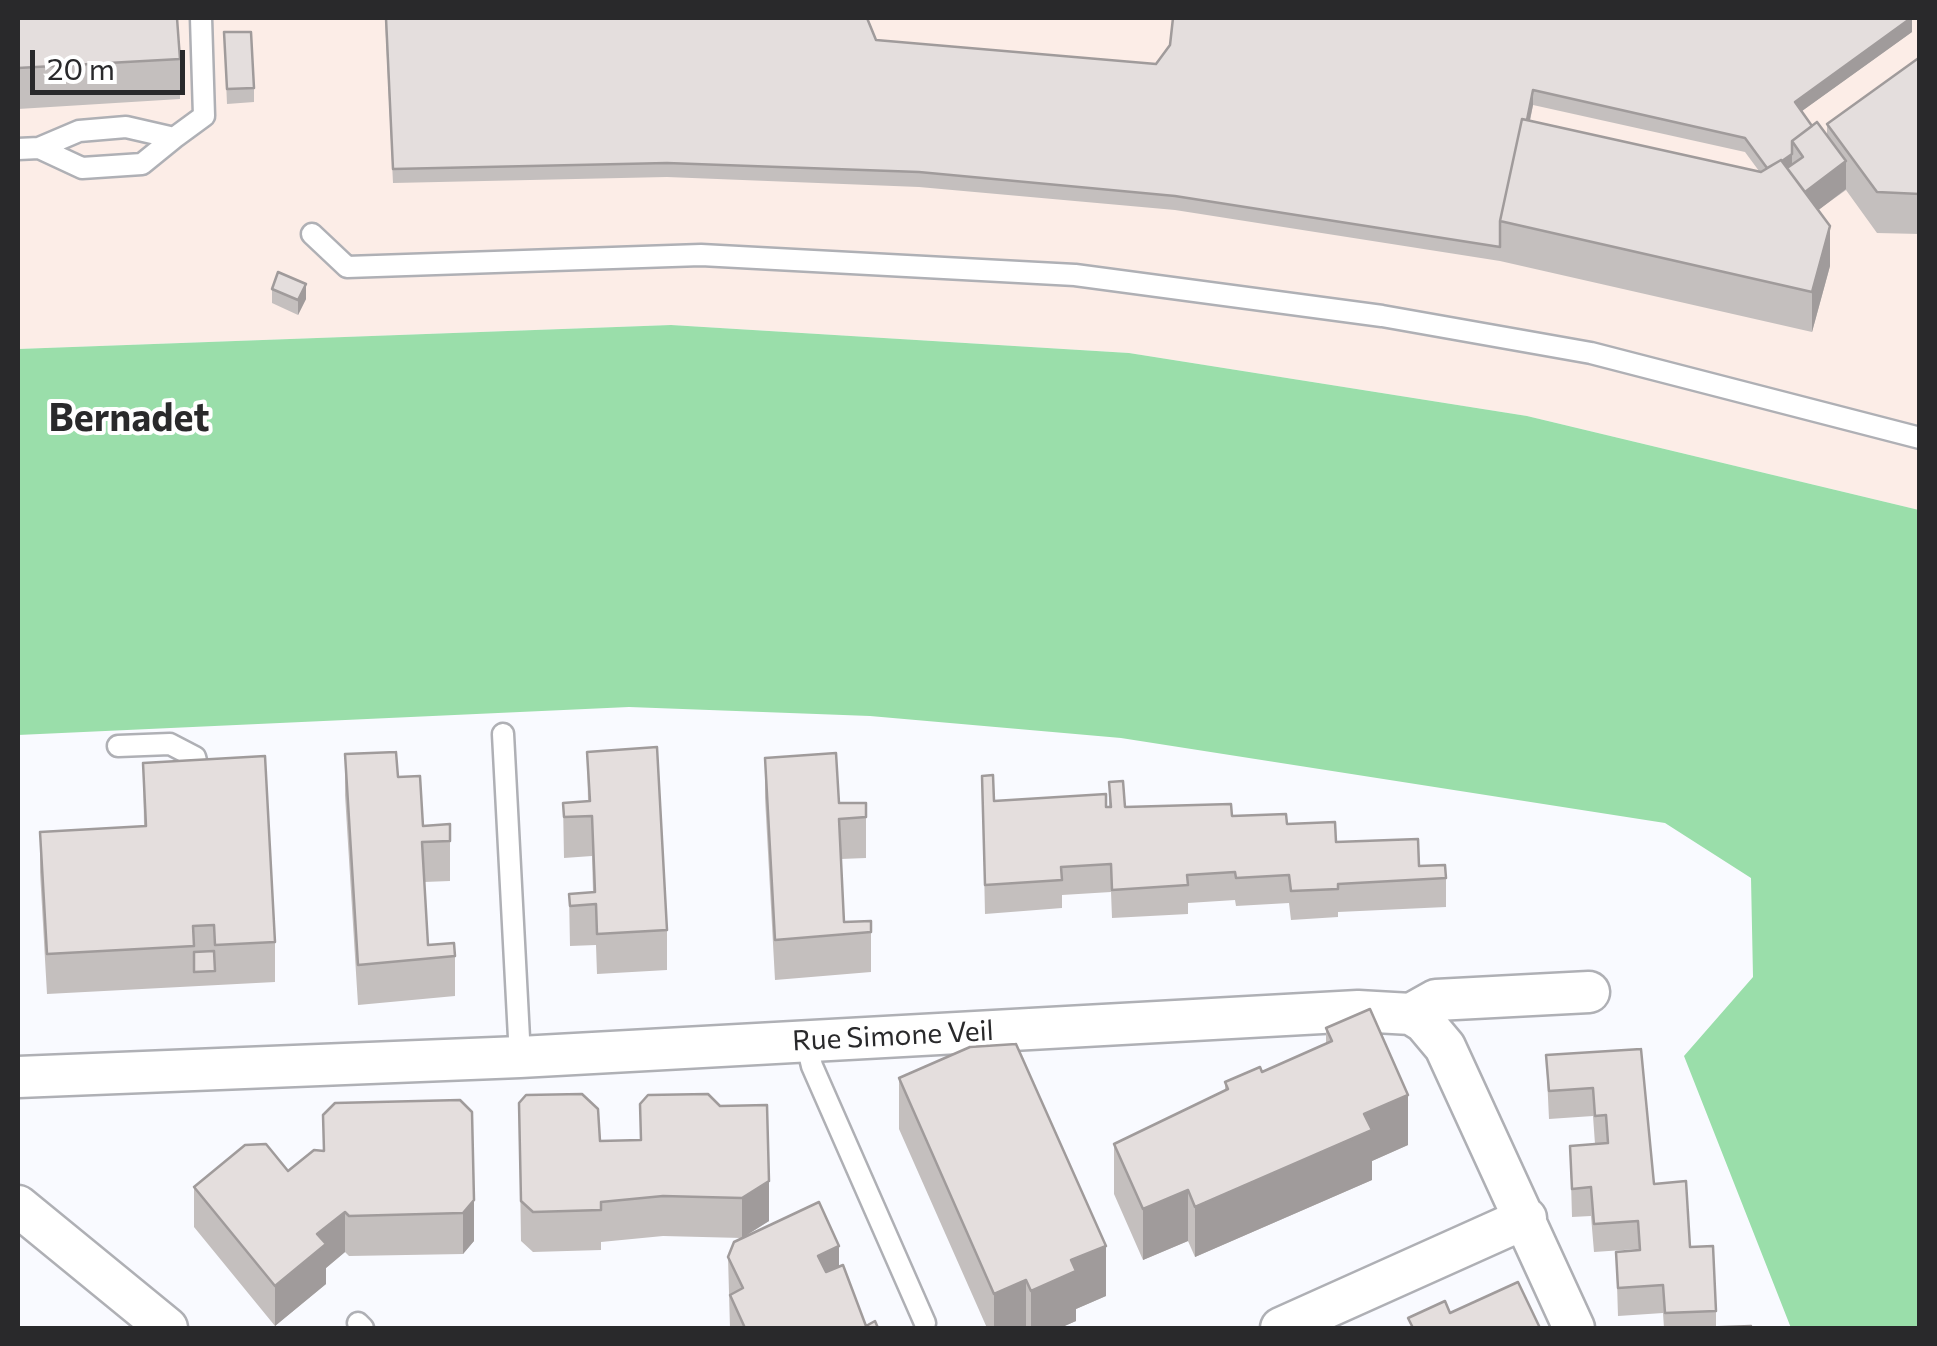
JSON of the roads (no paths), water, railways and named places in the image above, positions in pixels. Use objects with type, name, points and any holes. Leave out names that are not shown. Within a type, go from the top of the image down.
[{"type":"street","points":[[1410,1014],[1436,1000],[1590,992]]},
{"type":"street","name":"Rue Simone Veil","points":[[18,1077],[520,1057],[1358,1011],[1410,1014]]},
{"type":"street","points":[[1410,1014],[1424,1022],[1445,1046],[1574,1328]]},
{"type":"street","points":[[18,1206],[166,1328]]},
{"type":"street","points":[[1280,1328],[1526,1218]]},
{"type":"lane","points":[[28,148],[82,168],[142,164],[204,116],[201,18]]},
{"type":"lane","points":[[28,148],[79,131],[126,127],[174,138]]},
{"type":"lane","points":[[312,234],[347,267],[701,255],[1075,275],[1382,316],[1591,352],[1920,438]]},
{"type":"lane","points":[[503,734],[520,1057]]},
{"type":"lane","points":[[118,746],[170,744],[195,758],[206,800]]},
{"type":"lane","points":[[806,1040],[812,1066],[926,1323]]},
{"type":"district","name":"Bernadet","points":[[129,418]]}]
